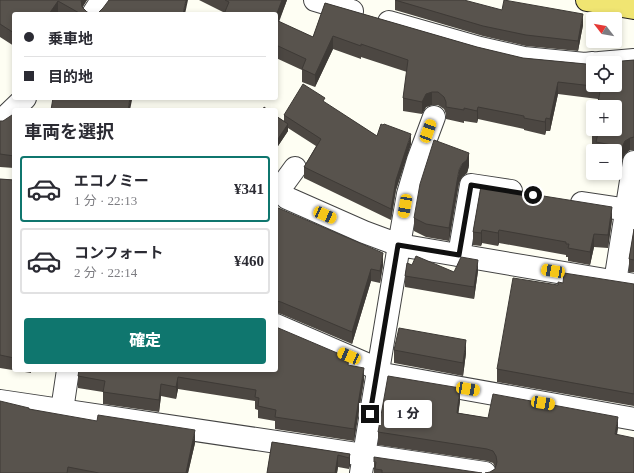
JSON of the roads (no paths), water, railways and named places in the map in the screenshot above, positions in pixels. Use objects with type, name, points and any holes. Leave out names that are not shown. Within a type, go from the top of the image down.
[{"type":"main road","points":[[587,0],[634,8]]},
{"type":"street","points":[[94,12],[102,0]]},
{"type":"street","points":[[315,0],[480,48],[524,58],[586,64]]},
{"type":"street","points":[[622,61],[634,60]]},
{"type":"street","points":[[15,108],[23,100]]},
{"type":"street","points":[[0,122],[12,110]]},
{"type":"street","points":[[362,464],[398,245],[408,194],[418,160],[434,117]]},
{"type":"street","points":[[295,168],[279,190],[287,198],[364,232],[398,245],[625,283],[634,162]]},
{"type":"street","points":[[459,255],[471,185],[533,195]]},
{"type":"street","points":[[564,200],[630,210]]},
{"type":"street","points":[[278,326],[378,371],[634,419]]},
{"type":"street","points":[[62,410],[68,372]]},
{"type":"street","points":[[0,401],[62,410],[362,464],[485,473]]}]
